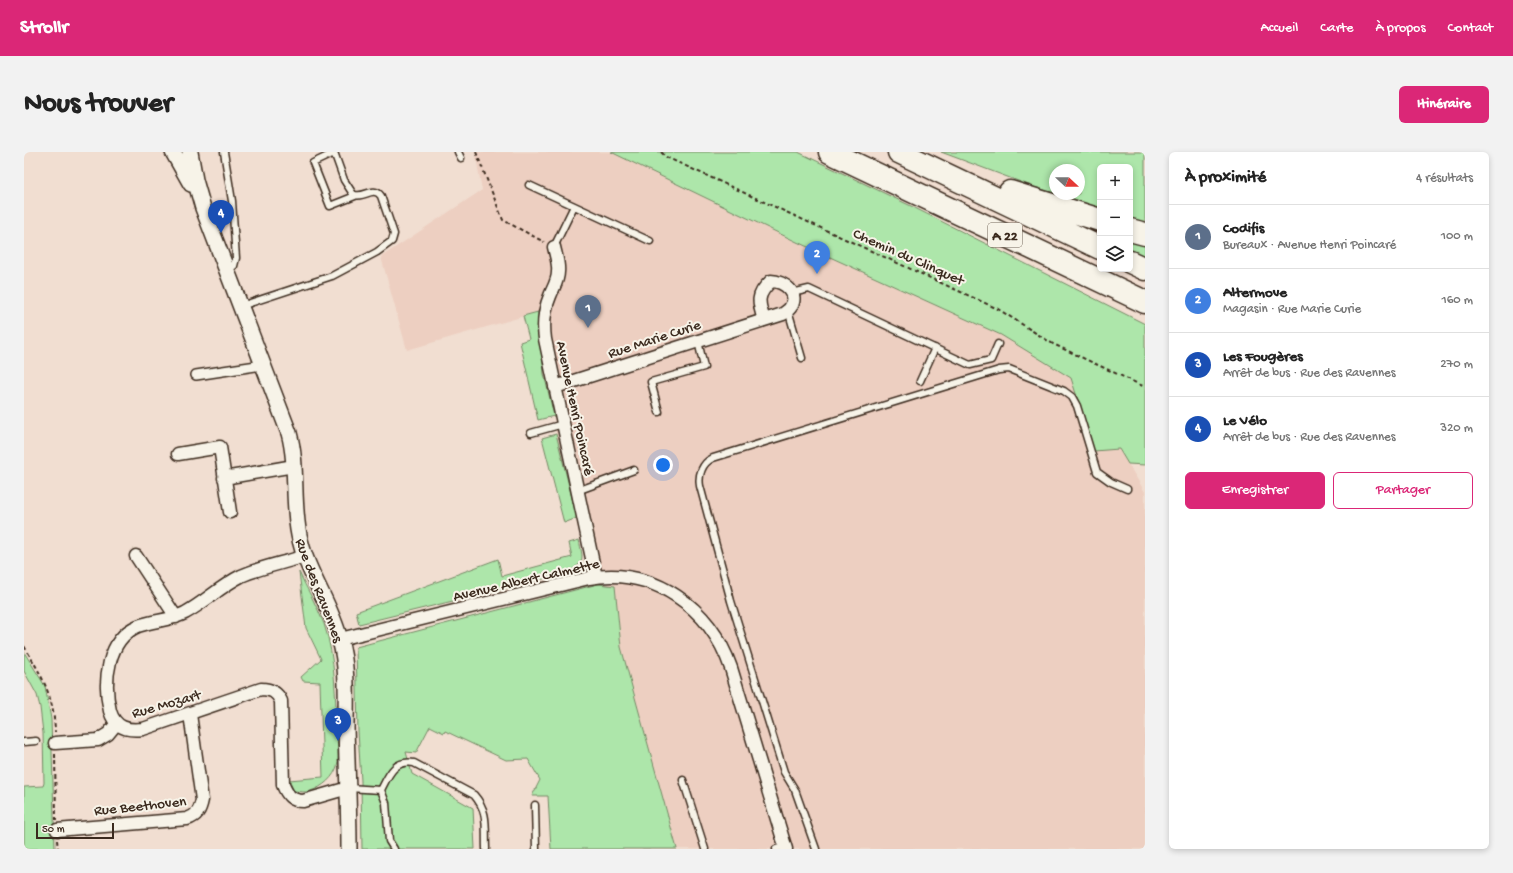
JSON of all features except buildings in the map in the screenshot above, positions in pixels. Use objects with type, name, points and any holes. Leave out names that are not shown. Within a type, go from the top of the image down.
[{"type":"highway","name":"A 22","points":[[830,152],[1145,302]]},
{"type":"highway","name":"A 22","points":[[899,152],[1097,247]]},
{"type":"highway","points":[[915,152],[1001,188],[1097,219]]},
{"type":"highway","points":[[1133,231],[1145,234]]},
{"type":"highway","points":[[1133,263],[1145,269]]},
{"type":"street","name":"Rue des Ravennes","points":[[173,152],[203,208]]},
{"type":"street","name":"Rue des Ravennes","points":[[190,152],[195,180],[203,208],[289,432],[293,451],[297,524],[305,556],[327,603],[340,639],[346,679],[350,849]]},
{"type":"street","name":"Avenue Henri Poincaré","points":[[554,248],[557,259],[558,278],[546,308],[544,330],[596,577]]},
{"type":"street","points":[[764,320],[759,303],[763,288],[771,281],[779,281],[786,285],[792,293],[793,300],[791,308],[788,310]]},
{"type":"street","name":"Rue Marie Curie","points":[[555,387],[783,314],[788,310]]},
{"type":"street","points":[[196,375],[263,365]]},
{"type":"street","points":[[178,454],[220,447],[230,512]]},
{"type":"street","points":[[224,478],[294,466]]},
{"type":"street","points":[[136,556],[176,617]]},
{"type":"street","name":"Rue Mozart","points":[[305,556],[250,572],[186,612],[176,617],[137,626],[122,637],[115,647],[108,672],[107,684],[109,705],[112,716],[117,723],[127,729],[143,729],[261,689],[268,689],[279,696],[281,702],[283,785],[290,798],[296,801],[303,801],[348,788]]},
{"type":"street","name":"Avenue Albert Calmette","points":[[340,639],[582,579],[612,576],[635,579],[664,588],[687,603],[713,630],[723,648],[731,668],[782,848]]},
{"type":"street","name":"Rue Beethoven","points":[[57,830],[187,819],[197,814],[201,807],[202,800],[190,714]]},
{"type":"street","points":[[55,743],[98,740],[108,734],[117,723]]},
{"type":"lane","points":[[224,152],[232,201],[236,258],[234,266],[227,270]]},
{"type":"lane","points":[[240,306],[332,276],[357,264],[390,244],[394,238],[394,234],[381,196],[373,191],[355,196],[330,206],[313,163],[334,153],[347,186],[355,196]]},
{"type":"lane","points":[[529,185],[650,241]]},
{"type":"lane","points":[[554,248],[574,206]]},
{"type":"lane","points":[[792,293],[809,289],[970,365],[991,360],[998,344]]},
{"type":"lane","points":[[788,310],[802,358]]},
{"type":"lane","points":[[659,412],[651,382],[704,367],[698,341]]},
{"type":"lane","points":[[920,381],[935,348]]},
{"type":"lane","points":[[816,849],[795,790],[784,772],[731,601],[700,486],[700,473],[708,460],[1004,369],[1014,371],[1064,391],[1072,397],[1077,406],[1097,472],[1111,482],[1127,489]]},
{"type":"lane","points":[[531,433],[563,424]]},
{"type":"lane","points":[[577,491],[634,470]]},
{"type":"lane","points":[[24,742],[36,741]]},
{"type":"lane","points":[[394,849],[389,841],[386,804],[381,790],[393,769],[400,763],[407,762],[414,763],[474,795],[481,803],[485,811],[486,849]]},
{"type":"lane","points":[[683,780],[705,849]]},
{"type":"lane","points":[[348,788],[381,790]]},
{"type":"lane","points":[[535,805],[536,849]]},
{"type":"path","points":[[476,152],[503,220],[554,248]]},
{"type":"path","name":"Chemin du Clinquet","points":[[661,152],[666,157],[998,309],[1058,347],[1145,387]]},
{"type":"shaded area","points":[[475,152],[611,152],[797,242],[1001,335],[1071,378],[1094,450],[1119,449],[1145,492],[1145,849],[677,849],[621,647],[615,586],[598,584],[590,586],[588,562],[556,434],[554,416],[544,374],[538,312],[407,350],[381,257],[482,190]]},
{"type":"green space","points":[[611,152],[798,152],[909,205],[1145,324],[1145,465],[1128,464],[1119,449],[1094,451],[1071,378],[1001,335],[797,242]]},
{"type":"green space","points":[[941,152],[1145,152],[1145,228],[1133,223],[1133,164],[1097,164],[1097,208],[1077,200],[1085,200],[1085,164],[1049,164],[1049,191]]},
{"type":"green space","points":[[1133,241],[1145,243],[1145,257],[1133,251]]},
{"type":"green space","points":[[538,312],[544,374],[554,416],[538,420],[520,342],[529,339],[523,316]]},
{"type":"green space","points":[[556,434],[577,518],[564,523],[542,438]]},
{"type":"green space","points":[[579,540],[582,560],[577,566],[567,573],[359,624],[356,612],[498,559],[502,576],[572,557],[569,543]]},
{"type":"green space","points":[[299,572],[321,617],[328,637],[333,664],[338,751],[337,766],[331,777],[319,787],[306,792],[294,791],[289,780],[323,777],[320,682],[303,681],[301,677],[321,659],[306,628]]},
{"type":"green space","points":[[598,584],[615,586],[621,647],[677,849],[551,849],[548,796],[532,796],[540,780],[528,759],[506,760],[445,731],[444,733],[430,726],[416,753],[406,752],[412,774],[473,808],[475,849],[362,849],[356,647]]},
{"type":"green space","points":[[24,652],[45,686],[51,719],[55,849],[24,849],[24,787],[43,786],[44,783],[43,733],[40,707],[37,695],[24,671]]},
{"type":"place","name":"Le Vélo","points":[[221,233]]},
{"type":"place","name":"Altermove","points":[[817,274]]},
{"type":"place","name":"Codifis","points":[[588,328]]},
{"type":"place","name":"Les Fougères","points":[[338,741]]}]
